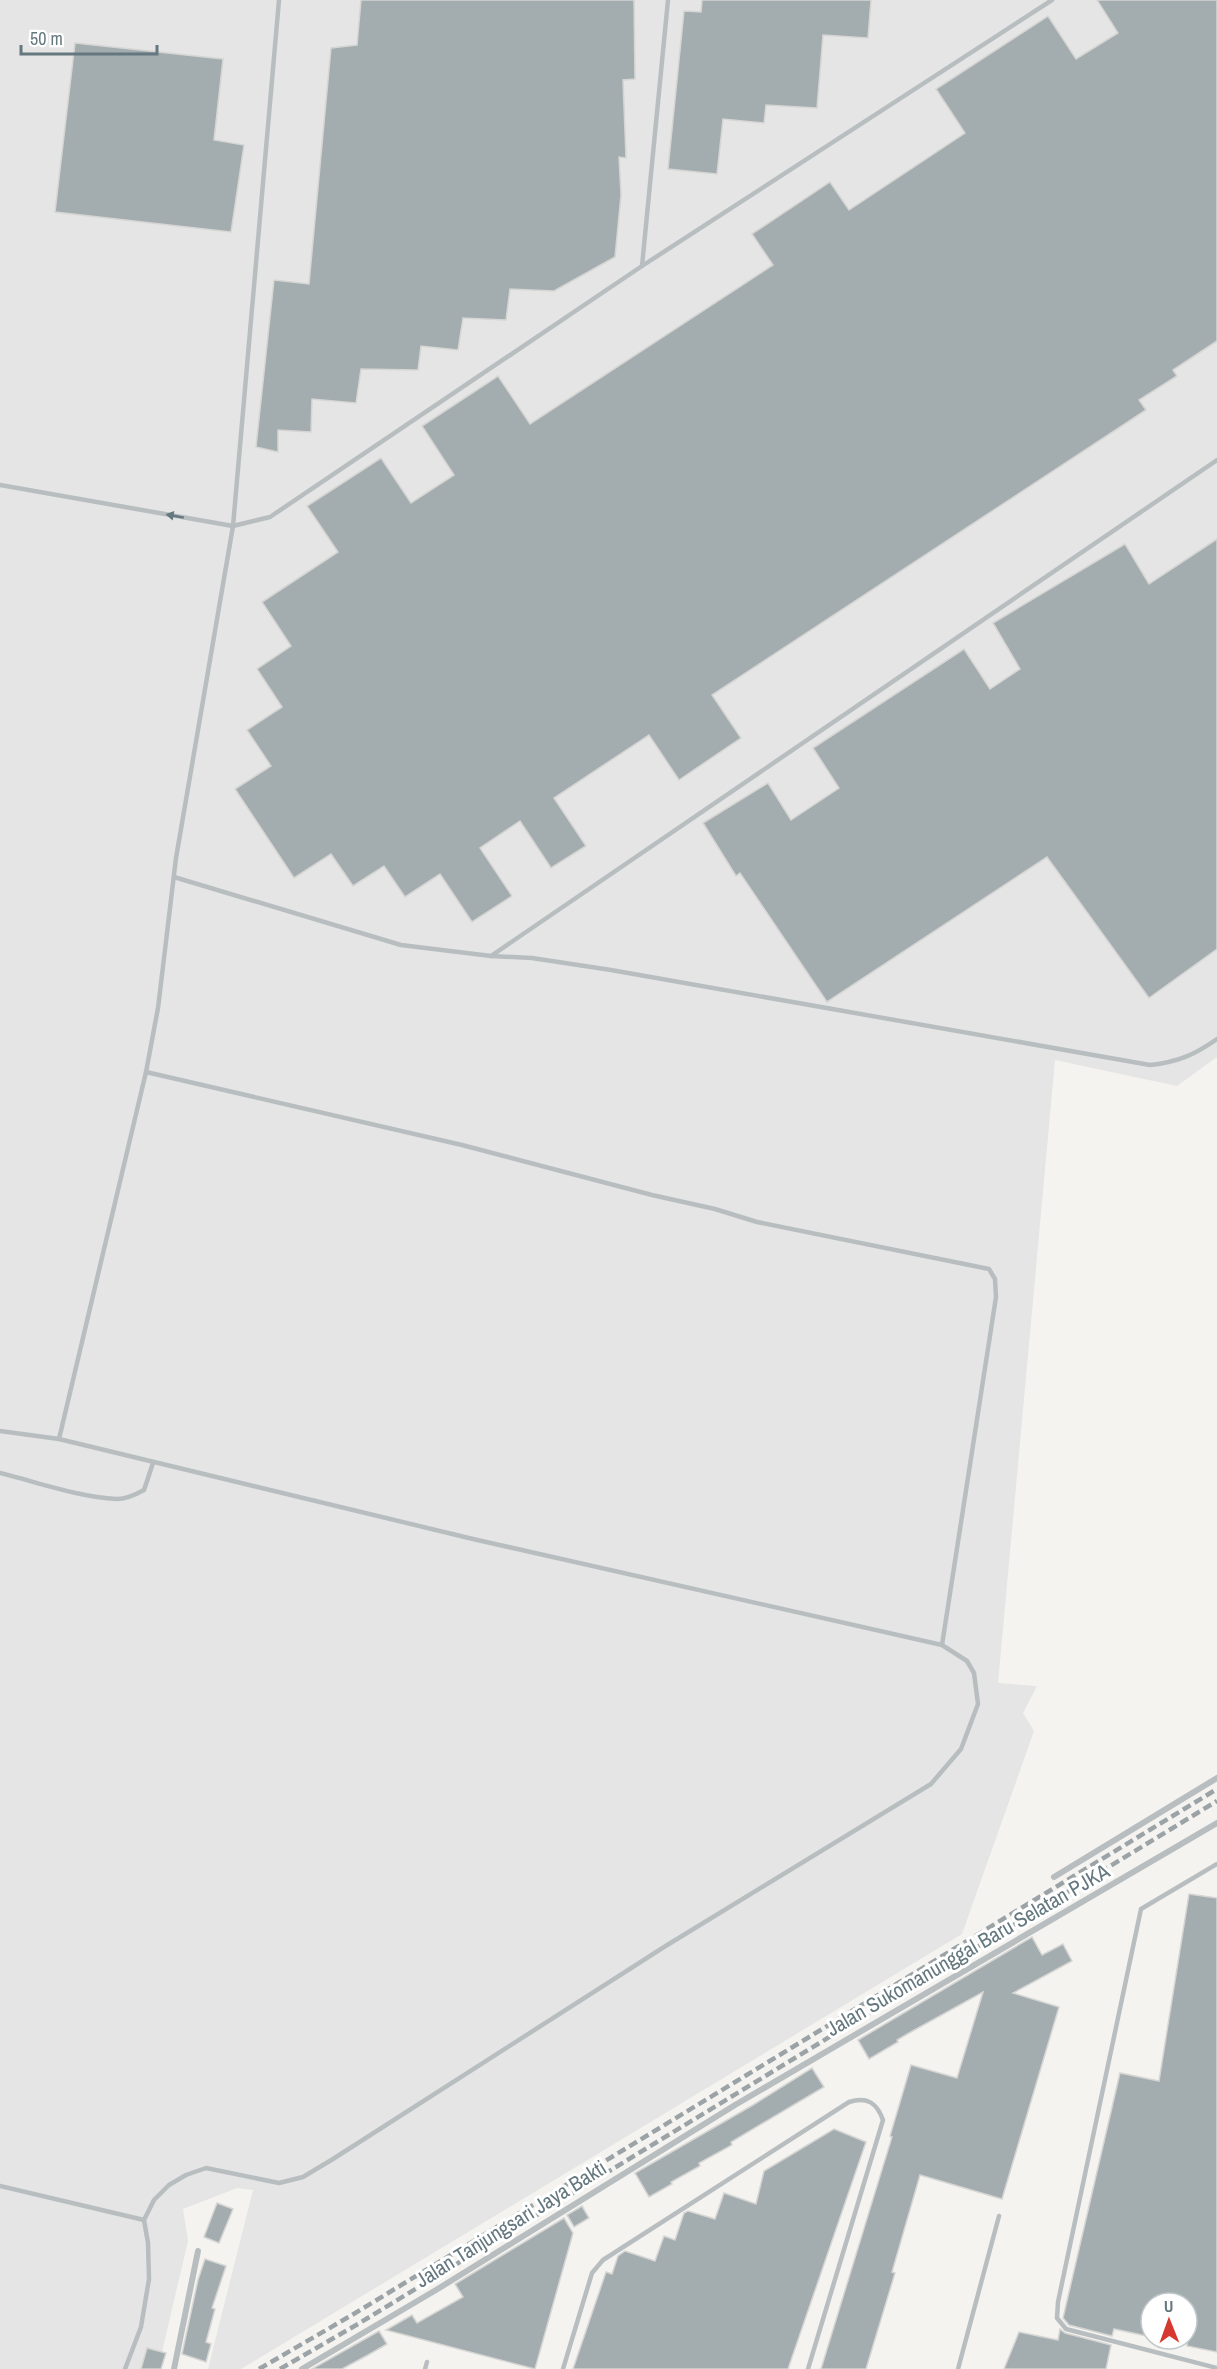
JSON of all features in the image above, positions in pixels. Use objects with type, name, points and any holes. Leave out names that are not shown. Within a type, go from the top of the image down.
[{"type":"street","points":[[1054,1877],[1217,1778]]},
{"type":"street","name":"Jalan Sukomanunggal Baru Selatan PJKA","points":[[735,2105],[1217,1823]]},
{"type":"street","name":"Jalan Tanjungsari Jaya Bakti","points":[[302,2369],[436,2290],[735,2105]]},
{"type":"street","points":[[174,2369],[198,2251]]},
{"type":"lane","points":[[59,1439],[146,1072],[158,1008],[174,878],[233,526],[279,0]]},
{"type":"lane","points":[[642,266],[668,0]]},
{"type":"lane","points":[[0,485],[233,526],[270,517],[642,266],[1052,0]]},
{"type":"lane","points":[[491,956],[1217,460]]},
{"type":"lane","points":[[174,878],[400,945],[491,956],[532,958],[611,970],[1150,1065],[1176,1062],[1199,1052],[1217,1040]]},
{"type":"lane","points":[[146,1072],[462,1145],[652,1195],[715,1209],[757,1222],[989,1269],[995,1279],[996,1297],[942,1645]]},
{"type":"lane","points":[[0,1431],[59,1439],[473,1539],[942,1645],[967,1661],[974,1673],[978,1704],[962,1749],[931,1784],[664,1947],[303,2177],[279,2183],[206,2168],[186,2175],[170,2185],[154,2200],[144,2220],[148,2243],[149,2279],[141,2327],[124,2369]]},
{"type":"lane","points":[[0,1473],[73,1491],[118,1499],[127,1498],[144,1490],[153,1463]]},
{"type":"lane","points":[[1217,1864],[1141,1909],[1063,2279],[1057,2318],[1066,2329],[1217,2368]]},
{"type":"lane","points":[[563,2369],[592,2273],[603,2260],[849,2102],[860,2098],[872,2102],[879,2109],[883,2120],[808,2369]]},
{"type":"lane","points":[[0,2186],[144,2220]]},
{"type":"lane","points":[[958,2369],[999,2216]]},
{"type":"lane","points":[[425,2369],[427,2362]]},
{"type":"shaded area","points":[[0,0],[1217,0],[1217,1057],[1177,1086],[1055,1060],[998,1683],[1037,1686],[1023,1713],[1034,1731],[962,1934],[241,2369],[208,2369],[253,2190],[237,2188],[183,2209],[188,2241],[158,2369],[0,2369]]},
{"type":"building","points":[[361,0],[634,0],[635,79],[623,80],[626,158],[619,157],[621,195],[615,257],[554,291],[510,289],[506,320],[463,318],[458,350],[421,346],[418,370],[361,369],[356,403],[312,399],[311,432],[278,430],[278,452],[256,447],[274,280],[309,284],[331,48],[357,45]]},
{"type":"building","points":[[702,0],[871,0],[868,38],[823,35],[817,108],[766,105],[764,123],[723,119],[717,174],[668,169],[684,11],[701,12]]},
{"type":"building","points":[[1097,0],[1217,0],[1217,341],[1173,370],[1177,376],[1139,400],[1146,410],[712,695],[741,738],[679,780],[649,735],[554,798],[586,846],[551,868],[520,821],[480,848],[512,896],[472,922],[440,874],[405,897],[384,866],[353,886],[331,854],[294,878],[235,789],[271,766],[247,730],[282,707],[257,669],[291,646],[262,602],[338,552],[307,506],[381,458],[411,503],[454,475],[422,426],[498,376],[530,424],[773,265],[752,234],[830,182],[849,210],[965,133],[936,89],[1048,16],[1076,59],[1118,33]]},
{"type":"building","points":[[75,43],[223,59],[214,140],[244,145],[231,232],[55,212]]},
{"type":"building","points":[[1217,539],[1217,949],[1149,998],[1047,857],[827,1002],[740,873],[736,876],[703,823],[768,783],[791,820],[839,788],[813,748],[964,649],[990,689],[1020,669],[993,623],[1125,544],[1149,584]]},
{"type":"building","points":[[1189,1894],[1217,1898],[1217,2352],[1199,2348],[1199,2291],[1139,2291],[1139,2334],[1114,2329],[1112,2336],[1069,2325],[1063,2318],[1120,2073],[1159,2081]]},
{"type":"building","points":[[1032,1937],[1042,1955],[1063,1944],[1072,1961],[1013,1993],[1059,2007],[1002,2199],[920,2175],[892,2272],[895,2273],[866,2369],[821,2369],[892,2137],[890,2136],[911,2065],[957,2078],[983,1992],[897,2040],[898,2042],[869,2059],[858,2040]]},
{"type":"building","points":[[812,2068],[824,2087],[731,2142],[732,2145],[699,2163],[700,2166],[649,2197],[635,2173]]},
{"type":"building","points":[[834,2129],[866,2142],[788,2369],[573,2369],[606,2272],[612,2274],[618,2256],[625,2251],[655,2261],[664,2236],[675,2240],[684,2213],[688,2211],[715,2219],[724,2193],[756,2204],[764,2171]]},
{"type":"building","points":[[217,2203],[233,2209],[219,2243],[204,2237]]},
{"type":"building","points":[[582,2206],[589,2218],[574,2227],[567,2215]]},
{"type":"building","points":[[564,2218],[573,2233],[535,2369],[386,2330],[412,2315],[417,2323],[463,2297],[455,2284]]},
{"type":"building","points":[[205,2259],[226,2266],[212,2308],[215,2309],[206,2342],[211,2344],[206,2362],[182,2354],[198,2280]]},
{"type":"building","points":[[1060,2329],[1065,2333],[1111,2345],[1106,2369],[1004,2369],[1019,2332],[1058,2340]]},
{"type":"building","points":[[379,2331],[387,2344],[368,2355],[342,2369],[312,2369]]},
{"type":"building","points":[[147,2348],[166,2353],[161,2369],[141,2369]]},
{"type":"railway","points":[[259,2369],[352,2315],[1217,1789]]},
{"type":"railway","points":[[280,2369],[358,2324],[1217,1801]]}]
